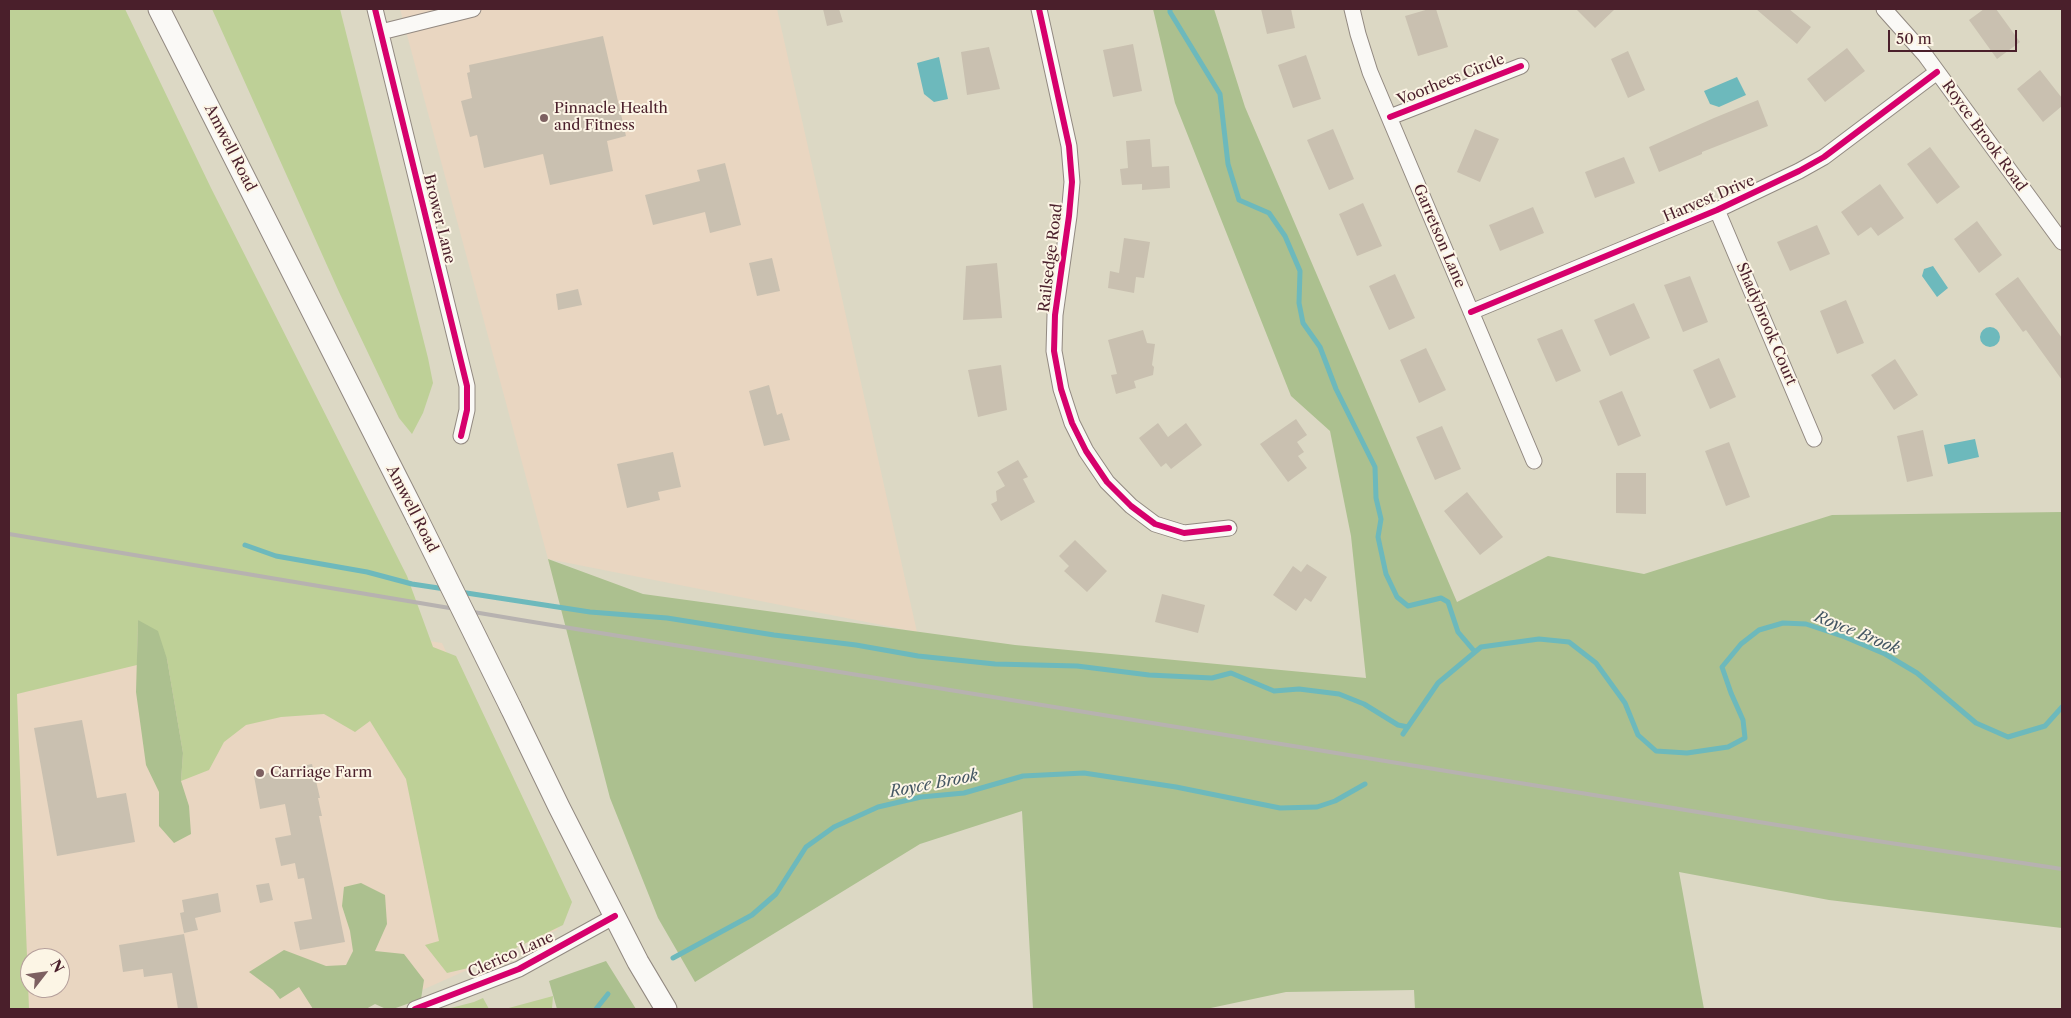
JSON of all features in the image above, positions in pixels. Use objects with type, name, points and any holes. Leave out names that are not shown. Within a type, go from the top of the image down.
[{"type":"main road","name":"Amwell Road","points":[[159,9],[512,708],[559,807],[638,962],[666,1009]]},
{"type":"street","name":"Brower Lane","points":[[375,9],[467,386],[467,410],[462,436]]},
{"type":"street","points":[[382,32],[473,9]]},
{"type":"street","name":"Railsedge Road","points":[[1039,9],[1069,146],[1072,182],[1070,216],[1056,315],[1054,351],[1061,389],[1072,423],[1086,451],[1107,482],[1131,506],[1155,524],[1184,533],[1229,528]]},
{"type":"street","name":"Garretson Lane","points":[[1352,9],[1370,72],[1534,461]]},
{"type":"street","name":"Royce Brook Road","points":[[1884,9],[1925,55],[2062,242]]},
{"type":"street","name":"Voorhees Circle","points":[[1390,117],[1521,66]]},
{"type":"street","name":"Harvest Drive","points":[[1471,312],[1766,188],[1824,157],[1937,72]]},
{"type":"street","name":"Shadybrook Court","points":[[1717,210],[1814,438]]},
{"type":"street","name":"Clerico Lane","points":[[415,1009],[519,969],[615,916]]},
{"type":"shaded area","points":[[400,9],[777,9],[917,632],[548,559]]},
{"type":"shaded area","name":"Carriage Farm","points":[[9,578],[442,643],[566,903],[557,930],[402,999],[344,1009],[23,1009],[23,998],[70,998],[70,948],[21,948]]},
{"type":"green space","points":[[9,9],[125,9],[211,188],[407,576],[433,647],[456,656],[572,902],[563,925],[481,965],[447,973],[425,945],[439,941],[406,779],[370,721],[355,732],[324,714],[281,717],[246,725],[224,742],[209,770],[181,781],[183,753],[167,659],[138,620],[137,665],[17,694],[27,948],[20,948],[20,998],[29,998],[29,1009],[9,1009]]},
{"type":"green space","points":[[212,9],[340,9],[433,383],[423,413],[412,434],[399,418],[339,292]]},
{"type":"green space","points":[[1153,9],[1214,9],[1245,107],[1457,602],[1548,556],[1644,574],[1832,515],[2062,512],[2062,928],[1829,900],[1679,872],[1704,1009],[1415,1009],[1414,990],[1286,992],[1206,1009],[1033,1009],[1022,811],[920,844],[695,982],[658,918],[610,798],[548,559],[643,594],[1015,645],[1366,678],[1351,536],[1330,431],[1291,396],[1175,103]]},
{"type":"green space","points":[[138,620],[158,631],[167,659],[183,753],[181,781],[189,806],[191,834],[174,843],[159,826],[159,792],[146,765],[136,692]]},
{"type":"green space","points":[[361,883],[385,895],[387,924],[375,951],[404,954],[424,980],[421,999],[393,1009],[386,1009],[375,1004],[366,1009],[313,1009],[299,987],[280,999],[273,990],[249,972],[284,950],[326,966],[346,965],[353,951],[350,931],[342,906],[344,887]]},
{"type":"green space","points":[[606,961],[636,1009],[557,1009],[549,981]]},
{"type":"green space","points":[[553,996],[552,1009],[505,1009]]},
{"type":"green space","points":[[483,998],[489,1009],[447,1009],[474,1002]]},
{"type":"water","points":[[939,57],[948,99],[934,102],[924,94],[917,63]]},
{"type":"water","points":[[1737,77],[1746,95],[1719,107],[1710,104],[1704,91]]},
{"type":"water","points":[[1933,266],[1948,288],[1937,297],[1922,276],[1924,269]]},
{"type":"water","points":[[1986,327],[1994,327],[2000,333],[2000,341],[1994,347],[1986,347],[1980,341],[1980,333]]},
{"type":"water","points":[[1975,439],[1979,457],[1948,464],[1944,445]]},
{"type":"building","points":[[823,9],[839,9],[843,22],[827,26]]},
{"type":"building","points":[[1261,9],[1291,9],[1295,28],[1267,34]]},
{"type":"building","points":[[1429,9],[1436,9],[1448,47],[1418,56],[1405,16]]},
{"type":"building","points":[[1576,9],[1615,9],[1595,28]]},
{"type":"building","points":[[1756,9],[1789,9],[1811,27],[1797,44]]},
{"type":"building","points":[[1984,9],[1996,9],[2020,42],[1997,59],[1969,20]]},
{"type":"building","name":"Pinnacle Health and Fitness","points":[[603,36],[626,136],[607,141],[613,171],[550,185],[543,154],[484,168],[477,135],[470,137],[461,101],[472,98],[467,73],[470,72],[469,65]]},
{"type":"building","points":[[1133,44],[1142,91],[1113,97],[1103,50]]},
{"type":"building","points":[[989,47],[1000,89],[967,95],[961,52]]},
{"type":"building","points":[[1847,48],[1865,71],[1825,102],[1807,79]]},
{"type":"building","points":[[1628,51],[1645,90],[1628,98],[1611,59]]},
{"type":"building","points":[[1306,55],[1321,99],[1293,108],[1278,65]]},
{"type":"building","points":[[2040,70],[2062,98],[2062,106],[2043,122],[2017,89]]},
{"type":"building","points":[[1758,100],[1768,126],[1702,152],[1702,154],[1659,172],[1649,147]]},
{"type":"building","points":[[1333,129],[1354,179],[1329,190],[1307,140]]},
{"type":"building","points":[[1475,129],[1499,139],[1480,182],[1457,172]]},
{"type":"building","points":[[1150,139],[1152,167],[1169,166],[1170,188],[1142,190],[1142,184],[1122,185],[1120,169],[1128,168],[1126,141]]},
{"type":"building","points":[[1930,147],[1960,187],[1937,204],[1907,164]]},
{"type":"building","points":[[1624,157],[1635,183],[1595,198],[1585,172]]},
{"type":"building","points":[[725,163],[741,225],[710,233],[705,212],[653,225],[645,195],[700,181],[697,170]]},
{"type":"building","points":[[1880,184],[1904,218],[1878,236],[1871,227],[1858,236],[1841,212]]},
{"type":"building","points":[[1363,203],[1382,246],[1357,256],[1339,214]]},
{"type":"building","points":[[1533,207],[1544,233],[1500,251],[1489,225]]},
{"type":"building","points":[[1977,221],[2002,255],[1979,273],[1954,239]]},
{"type":"building","points":[[1817,225],[1830,254],[1790,271],[1777,242]]},
{"type":"building","points":[[1124,238],[1150,242],[1144,278],[1136,277],[1134,293],[1108,288],[1110,271],[1119,273]]},
{"type":"building","points":[[772,258],[780,291],[757,296],[749,263]]},
{"type":"building","points":[[997,263],[1002,318],[963,320],[966,266]]},
{"type":"building","points":[[1395,274],[1415,318],[1389,330],[1369,286]]},
{"type":"building","points":[[1690,276],[1708,322],[1683,332],[1664,285]]},
{"type":"building","points":[[2018,277],[2062,338],[2062,380],[2026,330],[2023,332],[1995,294]]},
{"type":"building","points":[[578,289],[582,305],[558,310],[556,294]]},
{"type":"building","points":[[1846,300],[1864,343],[1837,354],[1820,311]]},
{"type":"building","points":[[1634,303],[1650,338],[1610,356],[1594,320]]},
{"type":"building","points":[[1562,329],[1581,371],[1556,382],[1537,339]]},
{"type":"building","points":[[1143,330],[1147,343],[1155,344],[1152,365],[1154,367],[1153,375],[1134,381],[1136,388],[1116,394],[1111,375],[1117,374],[1108,340]]},
{"type":"building","points":[[1426,348],[1446,390],[1419,403],[1400,360]]},
{"type":"building","points":[[1719,358],[1736,397],[1710,409],[1693,370]]},
{"type":"building","points":[[1895,359],[1918,395],[1894,410],[1871,375]]},
{"type":"building","points":[[1001,365],[1007,410],[978,417],[968,370]]},
{"type":"building","points":[[769,385],[777,415],[782,413],[790,440],[764,446],[749,391]]},
{"type":"building","points":[[1622,391],[1641,436],[1618,446],[1599,401]]},
{"type":"building","points":[[1296,419],[1307,435],[1297,442],[1304,452],[1298,456],[1307,468],[1288,482],[1260,444]]},
{"type":"building","points":[[1158,423],[1168,437],[1186,423],[1202,445],[1171,469],[1166,463],[1161,467],[1139,438]]},
{"type":"building","points":[[1442,426],[1461,469],[1435,480],[1416,437]]},
{"type":"building","points":[[1923,430],[1933,476],[1907,482],[1897,436]]},
{"type":"building","points":[[1729,442],[1750,497],[1726,506],[1705,451]]},
{"type":"building","points":[[673,452],[681,487],[658,492],[660,500],[627,508],[617,464]]},
{"type":"building","points":[[1018,460],[1028,477],[1023,479],[1035,502],[1001,521],[991,504],[997,501],[996,491],[1005,486],[997,472]]},
{"type":"building","points":[[1616,473],[1646,473],[1646,514],[1616,513]]},
{"type":"building","points":[[1467,492],[1503,537],[1480,555],[1444,511]]},
{"type":"building","points":[[1075,540],[1107,571],[1087,592],[1064,571],[1069,566],[1059,556]]},
{"type":"building","points":[[1307,564],[1327,577],[1311,602],[1305,598],[1296,611],[1273,595],[1293,566],[1301,572]]},
{"type":"building","points":[[1162,594],[1205,605],[1198,633],[1155,622]]},
{"type":"building","points":[[82,720],[97,798],[126,793],[135,842],[57,856],[34,728]]},
{"type":"building","points":[[312,764],[320,798],[318,798],[322,816],[319,816],[345,942],[300,950],[294,922],[312,919],[304,878],[298,879],[295,863],[281,866],[275,838],[291,835],[285,804],[260,809],[254,776]]},
{"type":"building","points":[[269,883],[273,900],[260,903],[256,885]]},
{"type":"building","points":[[218,893],[221,912],[195,918],[198,930],[184,933],[180,913],[184,912],[182,900]]},
{"type":"building","points":[[184,934],[198,1009],[178,1009],[172,973],[144,977],[143,969],[123,972],[119,945]]},
{"type":"waterway","points":[[1170,9],[1170,12],[1220,94],[1228,164],[1239,200],[1269,213],[1285,236],[1300,271],[1299,303],[1303,323],[1320,347],[1336,389],[1375,467],[1376,498],[1381,519],[1378,537],[1386,574],[1397,597],[1408,606],[1441,598],[1448,602],[1458,632],[1475,652]]},
{"type":"waterway","points":[[245,545],[276,556],[367,572],[412,584],[445,589]]},
{"type":"waterway","points":[[460,592],[590,612],[667,618],[774,635],[856,645],[918,656],[995,664],[1077,666],[1149,675],[1212,678],[1231,673],[1274,691],[1299,689],[1339,694],[1364,704],[1398,725],[1408,727]]},
{"type":"waterway","name":"Royce Brook","points":[[1403,734],[1438,683],[1481,647],[1539,639],[1569,642],[1596,663],[1625,703],[1638,735],[1656,751],[1687,753],[1728,747],[1745,738],[1743,720],[1722,667],[1741,644],[1759,630],[1783,623],[1806,624],[1845,637],[1885,654],[1917,673],[1976,723],[2008,737],[2045,726],[2062,707]]},
{"type":"waterway","name":"Royce Brook","points":[[673,958],[752,915],[776,894],[806,847],[834,827],[878,807],[921,797],[964,793],[1023,776],[1084,773],[1176,787],[1280,808],[1317,807],[1335,801],[1365,784]]},
{"type":"waterway","name":"Royce Brook","points":[[596,1009],[608,994]]},
{"type":"railway","points":[[9,534],[527,621],[1851,837],[2062,869]]},
{"type":"cycle path","points":[[375,9],[467,386],[467,410],[461,436]]},
{"type":"cycle path","points":[[1039,9],[1069,146],[1072,182],[1055,315],[1054,351],[1061,389],[1072,423],[1086,451],[1107,482],[1131,506],[1155,524],[1184,533],[1229,528]]},
{"type":"cycle path","points":[[1390,117],[1521,66]]},
{"type":"cycle path","points":[[1471,312],[1717,210],[1799,171],[1824,157],[1937,72]]},
{"type":"cycle path","points":[[415,1009],[519,969],[615,916]]},
{"type":"place","name":"Pinnacle Health and Fitness","points":[[544,118]]},
{"type":"place","name":"Carriage Farm","points":[[260,773]]}]
